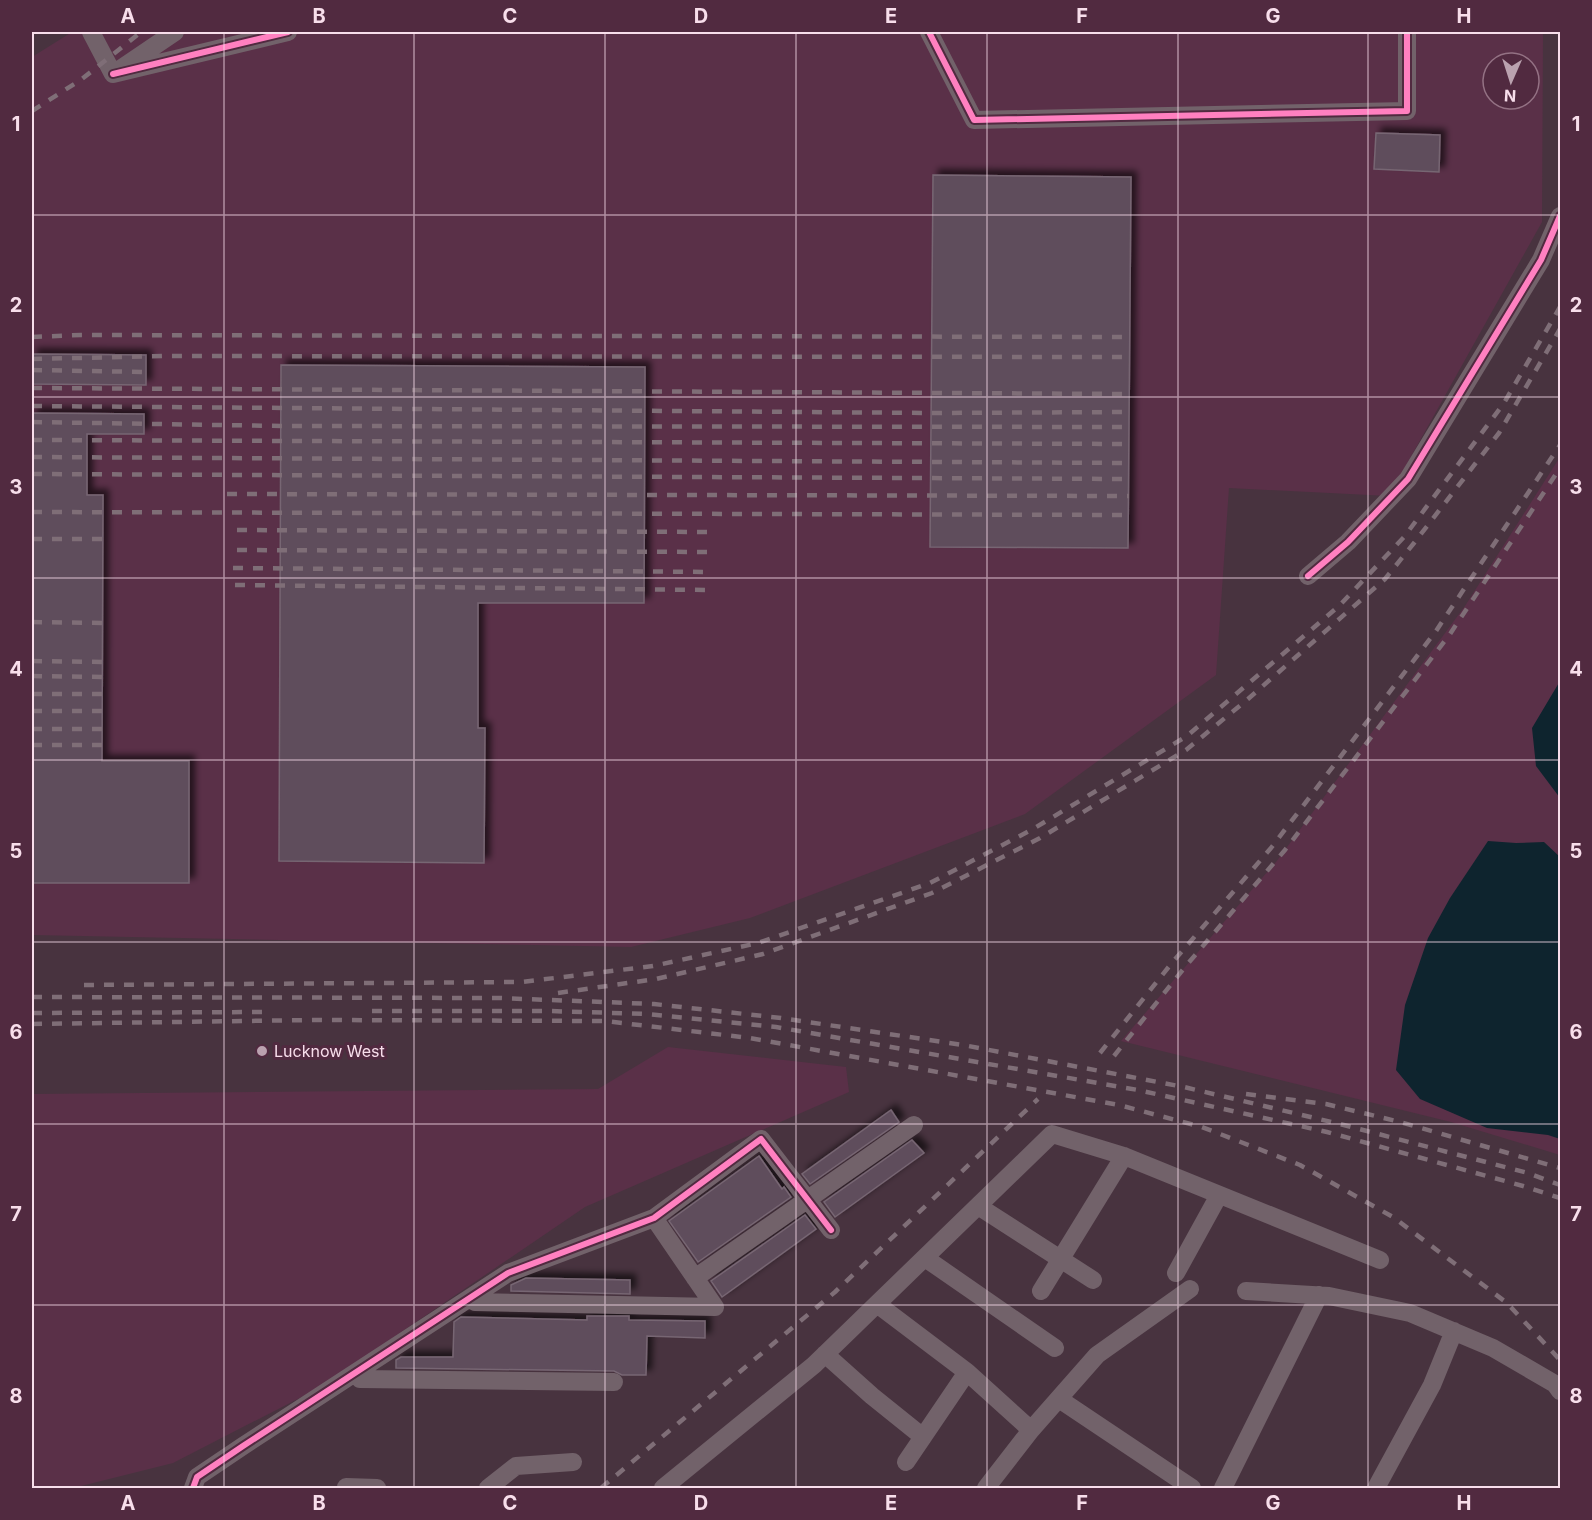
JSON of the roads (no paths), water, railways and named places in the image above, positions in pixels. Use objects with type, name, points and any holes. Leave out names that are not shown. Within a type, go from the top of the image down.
[{"type":"street","points":[[91,32],[113,74]]},
{"type":"street","points":[[113,74],[175,32]]},
{"type":"street","points":[[113,74],[288,32]]},
{"type":"street","points":[[929,32],[974,120],[1407,111],[1407,32]]},
{"type":"street","points":[[1308,576],[1348,542],[1408,479],[1541,260],[1560,216]]},
{"type":"street","points":[[695,1278],[914,1125]]},
{"type":"street","points":[[663,1488],[825,1354],[1052,1134],[1124,1156],[1380,1260]]},
{"type":"street","points":[[193,1488],[197,1477],[508,1273],[654,1218],[761,1139],[831,1230]]},
{"type":"street","points":[[1041,1291],[1124,1156]]},
{"type":"street","points":[[1176,1273],[1219,1195]]},
{"type":"street","points":[[978,1206],[1093,1280]]},
{"type":"street","points":[[471,1297],[475,1302],[715,1307],[654,1218]]},
{"type":"street","points":[[925,1258],[1055,1348]]},
{"type":"street","points":[[986,1488],[1031,1430],[1098,1355],[1190,1289]]},
{"type":"street","points":[[1246,1291],[1319,1295],[1410,1312],[1493,1348],[1555,1384],[1560,1391]]},
{"type":"street","points":[[1223,1488],[1319,1295]]},
{"type":"street","points":[[877,1304],[966,1372],[1031,1430]]},
{"type":"street","points":[[1376,1488],[1432,1385],[1454,1331]]},
{"type":"street","points":[[825,1354],[923,1437]]},
{"type":"street","points":[[906,1462],[966,1372]]},
{"type":"street","points":[[355,1373],[360,1379],[614,1382]]},
{"type":"street","points":[[1059,1399],[1192,1488]]},
{"type":"street","points":[[488,1488],[516,1466],[573,1462]]},
{"type":"street","points":[[346,1488],[377,1488]]},
{"type":"water","points":[[1560,681],[1560,798],[1536,766],[1532,728]]},
{"type":"water","points":[[1488,841],[1544,842],[1560,857],[1560,1139],[1548,1135],[1487,1128],[1420,1099],[1396,1070],[1405,1005],[1428,938],[1450,898]]},
{"type":"railway","points":[[32,111],[82,79],[141,32]]},
{"type":"railway","points":[[84,985],[522,982],[653,966],[758,943],[930,883],[1033,829],[1187,736],[1339,606],[1404,537],[1504,403],[1560,307]]},
{"type":"railway","points":[[558,993],[656,979],[763,954],[932,893],[1040,838],[1186,750],[1385,579],[1499,433],[1560,329]]},
{"type":"railway","points":[[32,337],[81,335],[1130,337]]},
{"type":"railway","points":[[32,359],[167,356],[1130,357]]},
{"type":"railway","points":[[32,370],[146,372]]},
{"type":"railway","points":[[32,388],[1130,394]]},
{"type":"railway","points":[[32,406],[931,413],[1129,412]]},
{"type":"railway","points":[[32,422],[281,426],[1129,427]]},
{"type":"railway","points":[[32,440],[1129,444]]},
{"type":"railway","points":[[1100,1053],[1171,964],[1271,848],[1436,631],[1560,445]]},
{"type":"railway","points":[[32,457],[1129,463]]},
{"type":"railway","points":[[1114,1056],[1185,967],[1285,850],[1450,634],[1560,468]]},
{"type":"railway","points":[[32,474],[1129,479]]},
{"type":"railway","points":[[227,494],[1129,496]]},
{"type":"railway","points":[[32,512],[1129,515]]},
{"type":"railway","points":[[237,530],[708,532]]},
{"type":"railway","points":[[32,539],[103,539]]},
{"type":"railway","points":[[237,550],[708,552]]},
{"type":"railway","points":[[233,568],[711,572]]},
{"type":"railway","points":[[235,585],[709,590]]},
{"type":"railway","points":[[32,622],[102,623]]},
{"type":"railway","points":[[32,661],[102,662]]},
{"type":"railway","points":[[32,676],[102,677]]},
{"type":"railway","points":[[32,694],[102,694]]},
{"type":"railway","points":[[32,711],[102,711]]},
{"type":"railway","points":[[32,729],[102,729]]},
{"type":"railway","points":[[32,745],[102,745]]},
{"type":"railway","points":[[32,997],[499,998],[654,1004],[781,1018],[963,1045],[1184,1087],[1340,1124],[1528,1173],[1560,1185]]},
{"type":"railway","points":[[372,1011],[549,1011],[647,1014],[776,1027],[1138,1090],[1327,1132],[1560,1198]]},
{"type":"railway","points":[[32,1013],[264,1012]]},
{"type":"railway","points":[[32,1024],[316,1020],[605,1021],[750,1038],[1119,1105],[1202,1127],[1300,1165],[1393,1217],[1507,1303],[1560,1360]]},
{"type":"railway","points":[[1246,1094],[1326,1104],[1400,1122],[1560,1168]]},
{"type":"railway","points":[[601,1488],[835,1292],[1038,1099]]},
{"type":"place","name":"Lucknow West","points":[[262,1051]]}]
